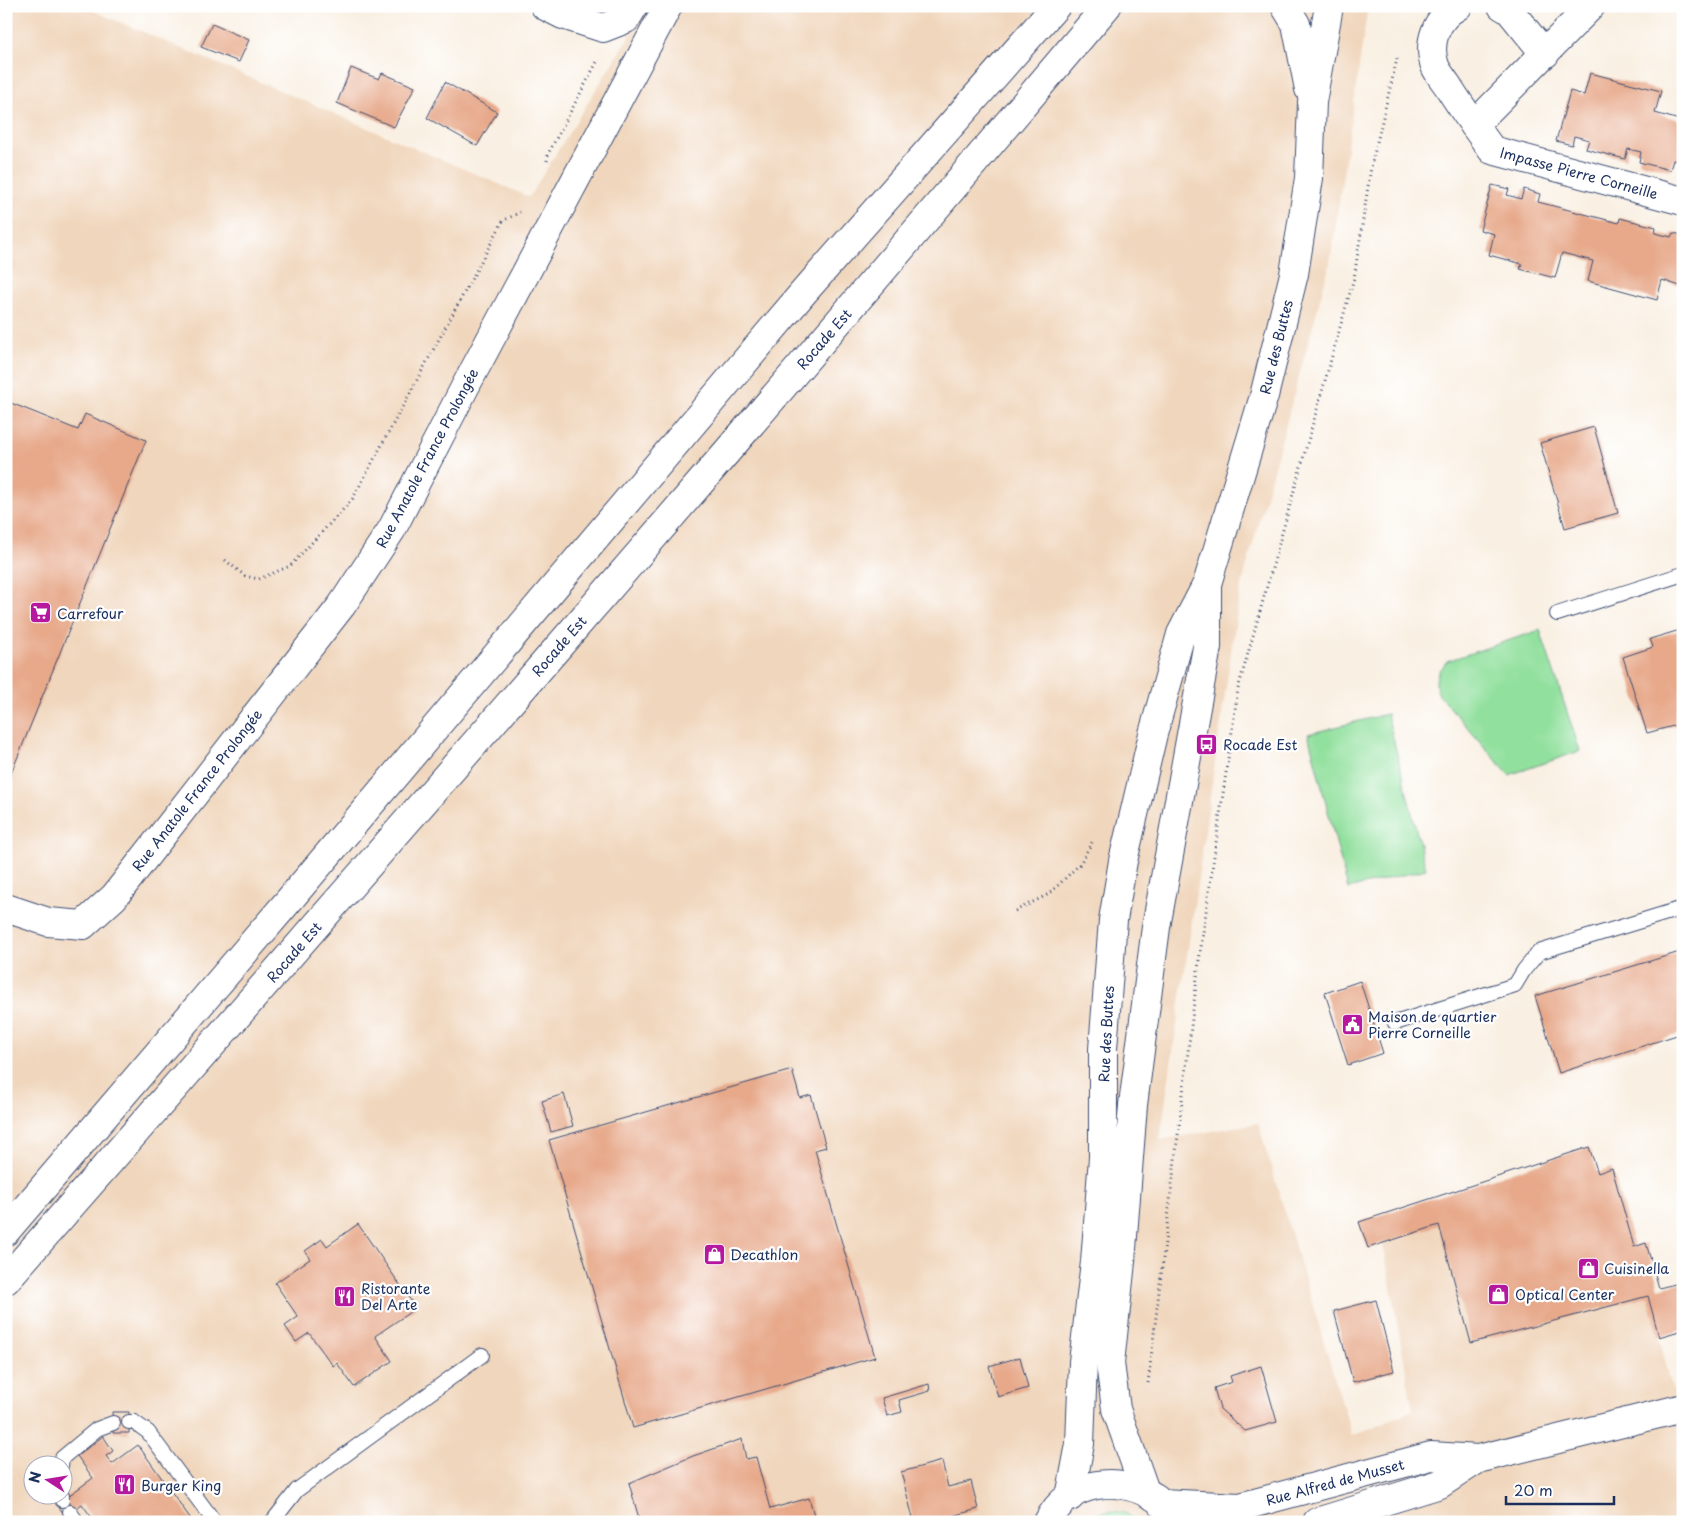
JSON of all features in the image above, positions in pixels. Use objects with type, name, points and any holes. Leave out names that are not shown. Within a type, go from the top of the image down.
[{"type":"main road","points":[[545,6],[563,15],[603,28],[626,14]]},
{"type":"main road","name":"Rue Anatole France Prolongée","points":[[6,908],[48,922],[83,925],[114,896],[342,605],[392,530],[464,389],[668,6]]},
{"type":"main road","points":[[6,1231],[797,301],[1056,6]]},
{"type":"main road","name":"Rocade Est","points":[[6,1280],[331,910],[895,258],[1107,6]]},
{"type":"main road","name":"Rue des Buttes","points":[[1285,6],[1296,24],[1312,102]]},
{"type":"main road","name":"Rue des Buttes","points":[[1070,1497],[1080,1444],[1083,1362],[1096,1243],[1102,1157],[1103,1050],[1113,920],[1123,861],[1165,688],[1181,634],[1207,584],[1264,396],[1294,274],[1309,178],[1312,102],[1329,6]]},
{"type":"main road","name":"Impasse Pierre Corneille","points":[[1458,6],[1450,10],[1439,22],[1433,36],[1432,52],[1436,68],[1492,150],[1683,201]]},
{"type":"main road","points":[[1502,6],[1509,10],[1545,54]]},
{"type":"main road","points":[[1474,125],[1591,6]]},
{"type":"main road","name":"Rue des Buttes","points":[[1161,1505],[1116,1409],[1110,1363],[1121,1262],[1133,1105],[1156,927],[1207,647],[1207,584]]},
{"type":"main road","name":"Rue Alfred de Musset","points":[[1048,1522],[1051,1515],[1064,1500],[1081,1490],[1100,1484],[1120,1483],[1161,1505],[1240,1507],[1431,1456],[1478,1459],[1683,1408]]},
{"type":"main road","name":"Rue Alfred de Musset","points":[[1317,1522],[1440,1484],[1478,1459]]},
{"type":"lane","points":[[1557,614],[1683,574]]},
{"type":"lane","points":[[1395,1023],[1515,985],[1524,970],[1540,952],[1683,908]]},
{"type":"lane","points":[[272,1522],[297,1490],[482,1355]]},
{"type":"lane","points":[[129,1422],[134,1422],[148,1432],[214,1521]]},
{"type":"lane","points":[[64,1456],[97,1429],[113,1423]]},
{"type":"path","points":[[546,163],[548,154],[626,14]]},
{"type":"path","points":[[1147,1385],[1199,961],[1238,689],[1354,278],[1371,167],[1399,54]]},
{"type":"path","points":[[225,560],[245,576],[259,579],[290,566],[352,500],[503,221],[523,210]]},
{"type":"shaded area","points":[[6,6],[82,6],[529,197],[648,6],[1368,6],[1330,263],[1240,591],[1160,1140],[1258,1123],[1352,1436],[1413,1410],[1383,1243],[1612,1168],[1683,1431],[1683,1522],[6,1522]]},
{"type":"green space","points":[[1540,630],[1580,751],[1509,775],[1439,695],[1436,680],[1447,661]]},
{"type":"green space","points":[[1387,714],[1426,869],[1348,889],[1308,734]]},
{"type":"green space","points":[[1113,1511],[1128,1514],[1140,1522],[1083,1522],[1098,1513]]},
{"type":"building","points":[[212,24],[249,40],[239,62],[201,47]]},
{"type":"building","points":[[351,68],[379,79],[382,73],[415,87],[394,127],[337,103]]},
{"type":"building","points":[[1590,73],[1661,91],[1655,113],[1683,121],[1683,162],[1673,160],[1670,170],[1639,162],[1641,152],[1628,149],[1625,159],[1586,149],[1589,140],[1574,136],[1572,145],[1556,141],[1570,91],[1584,95]]},
{"type":"building","points":[[445,82],[497,112],[477,146],[427,118]]},
{"type":"building","points":[[1492,185],[1509,189],[1507,195],[1521,199],[1524,189],[1540,194],[1538,202],[1619,223],[1620,218],[1656,227],[1655,233],[1671,237],[1673,233],[1683,235],[1683,287],[1662,280],[1657,300],[1588,281],[1593,261],[1562,253],[1555,278],[1520,269],[1522,264],[1489,255],[1494,234],[1480,230]]},
{"type":"building","name":"Carrefour","points":[[6,401],[78,430],[85,414],[146,440],[6,786]]},
{"type":"building","points":[[1594,427],[1618,513],[1565,528],[1540,443]]},
{"type":"building","points":[[1680,630],[1683,638],[1683,731],[1679,732],[1677,725],[1647,733],[1623,657],[1653,647],[1650,639]]},
{"type":"building","points":[[1683,951],[1683,1033],[1559,1073],[1535,996]]},
{"type":"building","name":"Maison de quartier Pierre Corneille","points":[[1360,981],[1383,1053],[1348,1065],[1325,993]]},
{"type":"building","name":"Decathlon","points":[[792,1070],[800,1098],[811,1095],[826,1147],[815,1150],[875,1357],[633,1428],[549,1140]]},
{"type":"building","points":[[564,1094],[573,1126],[551,1132],[542,1101]]},
{"type":"building","points":[[1589,1147],[1598,1173],[1612,1168],[1634,1247],[1646,1243],[1659,1288],[1683,1282],[1683,1330],[1659,1337],[1648,1296],[1471,1343],[1439,1225],[1368,1248],[1359,1222]]},
{"type":"building","name":"Ristorante Del Arte","points":[[358,1224],[416,1308],[375,1336],[392,1361],[354,1387],[337,1363],[333,1366],[309,1333],[296,1342],[285,1326],[298,1317],[275,1283],[310,1259],[305,1251],[322,1239],[327,1246]]},
{"type":"building","points":[[1376,1300],[1394,1371],[1353,1382],[1334,1311]]},
{"type":"building","points":[[1020,1357],[1028,1388],[998,1397],[989,1366]]},
{"type":"building","points":[[1261,1366],[1277,1422],[1245,1431],[1220,1409],[1214,1388],[1232,1382],[1230,1376]]},
{"type":"building","points":[[929,1384],[930,1391],[899,1400],[902,1412],[887,1416],[882,1398]]},
{"type":"building","points":[[112,1412],[129,1412],[129,1433],[113,1433]]},
{"type":"building","name":"Burger King","points":[[103,1436],[113,1451],[106,1456],[112,1464],[138,1445],[193,1522],[95,1522],[82,1504],[65,1516],[58,1506],[72,1506],[72,1493],[93,1478],[77,1456]]},
{"type":"building","points":[[742,1439],[746,1459],[756,1457],[770,1509],[809,1498],[816,1522],[763,1522],[762,1519],[753,1522],[640,1522],[629,1483],[693,1456]]},
{"type":"building","points":[[942,1461],[948,1487],[971,1481],[978,1509],[930,1522],[914,1522],[901,1472]]},
{"type":"place","name":"Carrefour","points":[[41,613]]},
{"type":"place","name":"Rocade Est","points":[[1207,744]]},
{"type":"place","name":"Maison de quartier Pierre Corneille","points":[[1352,1024]]},
{"type":"place","name":"Decathlon","points":[[714,1254]]},
{"type":"place","name":"Cuisinella","points":[[1588,1268]]},
{"type":"place","name":"Optical Center","points":[[1499,1294]]},
{"type":"place","name":"Ristorante Del Arte","points":[[345,1296]]},
{"type":"place","name":"Burger King","points":[[125,1485]]}]
